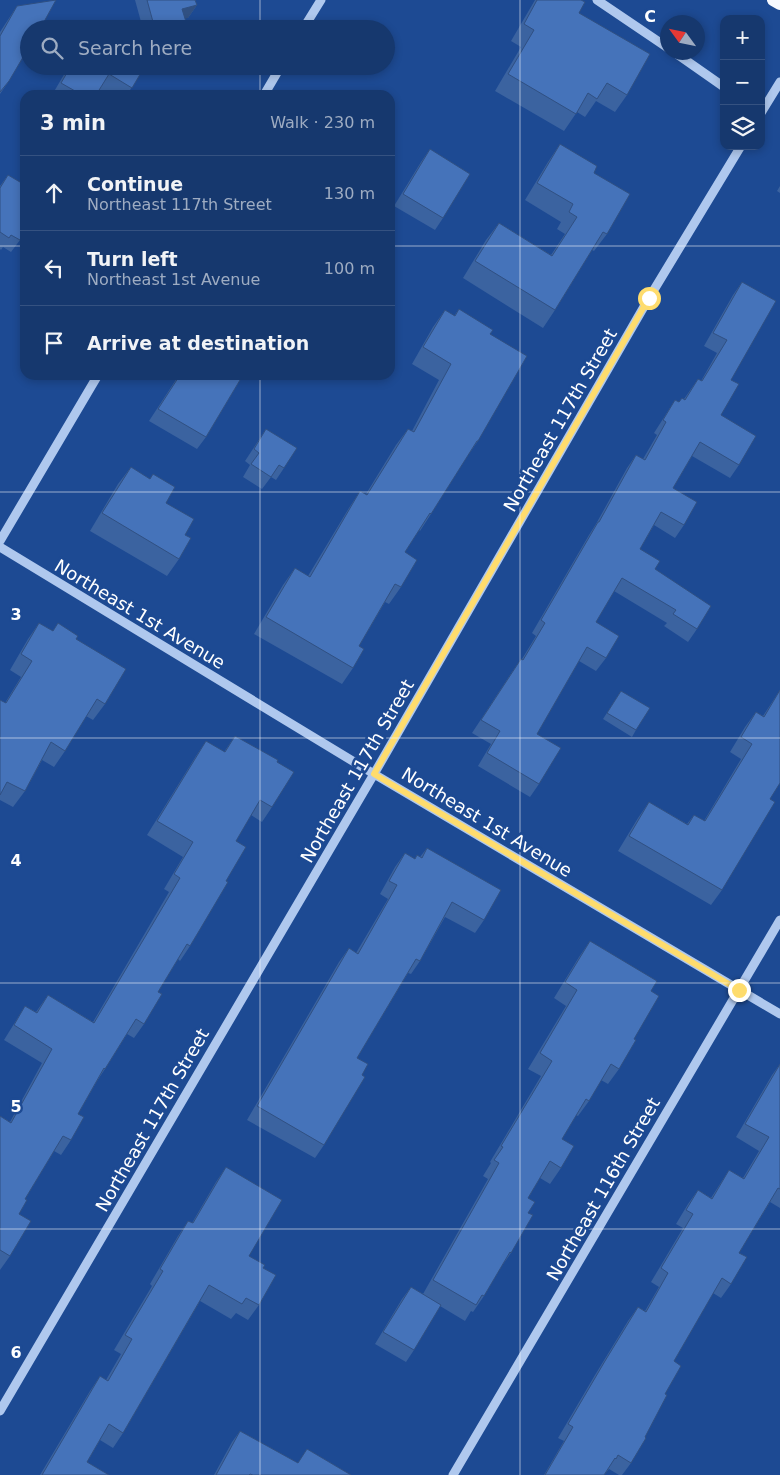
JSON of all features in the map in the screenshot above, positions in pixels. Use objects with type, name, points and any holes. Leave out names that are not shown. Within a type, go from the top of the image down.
[{"type":"main road","points":[[773,0],[780,4]]},
{"type":"street","points":[[309,20],[320,0]]},
{"type":"street","points":[[597,0],[660,43]]},
{"type":"street","points":[[685,60],[720,84]]},
{"type":"street","points":[[267,90],[276,75]]},
{"type":"street","points":[[765,106],[780,82]]},
{"type":"street","name":"Northeast 117th Street","points":[[0,1411],[374,774],[649,298],[739,150]]},
{"type":"street","points":[[0,541],[95,380]]},
{"type":"street","name":"Northeast 1st Avenue","points":[[0,548],[374,774],[780,1014]]},
{"type":"street","name":"Northeast 116th Street","points":[[453,1475],[780,920]]},
{"type":"building","points":[[56,0],[45,20],[20,20],[20,62],[0,92],[0,36],[17,6]]},
{"type":"building","points":[[147,0],[195,0],[197,5],[182,9],[185,20],[153,20]]},
{"type":"building","points":[[537,0],[581,0],[585,2],[579,13],[650,54],[627,95],[607,83],[597,99],[588,93],[576,114],[508,74],[534,30],[524,24]]},
{"type":"building","points":[[66,75],[108,75],[99,90],[73,90],[61,83]]},
{"type":"building","points":[[111,75],[140,75],[132,88]]},
{"type":"building","points":[[560,144],[597,166],[594,173],[630,194],[607,234],[603,232],[555,310],[475,261],[499,223],[552,256],[577,217],[569,212],[573,204],[537,183]]},
{"type":"building","points":[[430,149],[470,174],[443,218],[403,194]]},
{"type":"building","points":[[8,175],[20,182],[20,240],[11,235],[9,238],[0,232],[0,188]]},
{"type":"building","points":[[742,282],[776,301],[731,380],[739,384],[721,415],[756,436],[739,465],[700,442],[673,488],[697,502],[684,525],[661,512],[640,549],[660,561],[655,569],[711,606],[697,629],[673,614],[676,610],[622,578],[596,622],[619,636],[606,658],[587,647],[537,734],[561,748],[539,784],[487,753],[500,731],[481,720],[521,659],[523,660],[545,623],[541,620],[636,455],[645,460],[666,422],[663,420],[675,400],[679,402],[682,398],[685,400],[698,379],[702,381],[727,340],[713,333]]},
{"type":"building","points":[[459,309],[493,330],[490,334],[527,356],[478,441],[405,552],[417,560],[401,587],[395,584],[359,646],[364,649],[353,668],[266,617],[295,568],[310,577],[360,491],[367,495],[408,429],[414,432],[451,364],[423,347],[445,310],[455,316]]},
{"type":"building","points":[[177,380],[240,380],[206,437],[158,409]]},
{"type":"building","points":[[266,429],[297,448],[284,468],[279,465],[271,477],[251,464],[259,453],[254,449]]},
{"type":"building","points":[[131,467],[150,479],[153,474],[175,487],[166,503],[194,519],[185,535],[191,538],[179,559],[102,513]]},
{"type":"building","points":[[39,623],[53,631],[58,623],[78,636],[76,639],[126,669],[105,704],[97,699],[65,751],[51,742],[25,791],[7,782],[0,795],[0,700],[6,703],[32,661],[21,654]]},
{"type":"building","points":[[780,690],[780,783],[770,799],[775,802],[722,890],[629,836],[649,802],[688,825],[694,815],[705,821],[752,744],[741,737],[756,712],[764,717]]},
{"type":"building","points":[[621,691],[650,708],[636,730],[607,713]]},
{"type":"building","points":[[235,736],[278,760],[277,762],[294,772],[272,807],[260,800],[236,841],[246,847],[226,881],[228,882],[190,946],[187,944],[158,992],[162,994],[144,1024],[136,1019],[104,1068],[78,1114],[84,1117],[71,1140],[63,1136],[25,1199],[27,1200],[19,1214],[31,1221],[10,1256],[0,1250],[0,1116],[11,1123],[52,1049],[14,1025],[25,1006],[37,1013],[48,995],[94,1023],[180,878],[174,874],[193,842],[157,821],[206,741],[225,752]]},
{"type":"building","points":[[427,848],[501,890],[484,920],[452,902],[420,961],[416,959],[357,1058],[368,1064],[362,1075],[365,1077],[324,1145],[257,1106],[349,948],[358,954],[397,885],[389,881],[405,853],[415,859],[417,855],[422,858]]},
{"type":"building","points":[[590,941],[657,981],[651,991],[659,996],[619,1069],[611,1064],[589,1101],[586,1099],[562,1139],[574,1146],[561,1168],[550,1161],[528,1198],[535,1202],[528,1213],[533,1215],[484,1296],[482,1295],[476,1305],[433,1280],[499,1163],[494,1160],[503,1147],[501,1146],[552,1061],[540,1053],[577,990],[565,982]]},
{"type":"building","points":[[780,1064],[780,1189],[778,1188],[739,1253],[747,1257],[731,1284],[722,1278],[674,1361],[681,1366],[665,1394],[667,1395],[646,1438],[631,1463],[618,1455],[604,1475],[545,1475],[573,1427],[568,1424],[605,1361],[638,1307],[646,1312],[668,1273],[661,1268],[693,1214],[686,1210],[698,1190],[712,1199],[729,1170],[744,1179],[769,1137],[745,1124]]},
{"type":"building","points":[[226,1167],[282,1200],[249,1256],[265,1265],[263,1268],[276,1275],[259,1305],[246,1298],[242,1304],[209,1285],[123,1433],[109,1424],[87,1462],[109,1475],[42,1475],[100,1376],[108,1381],[132,1339],[125,1335],[163,1271],[160,1269],[188,1221],[193,1223]]},
{"type":"building","points":[[411,1287],[441,1305],[414,1350],[383,1332]]},
{"type":"building","points":[[240,1431],[298,1463],[307,1449],[351,1475],[216,1475]]},
{"type":"route","points":[[649,298],[374,774],[739,990]]}]
